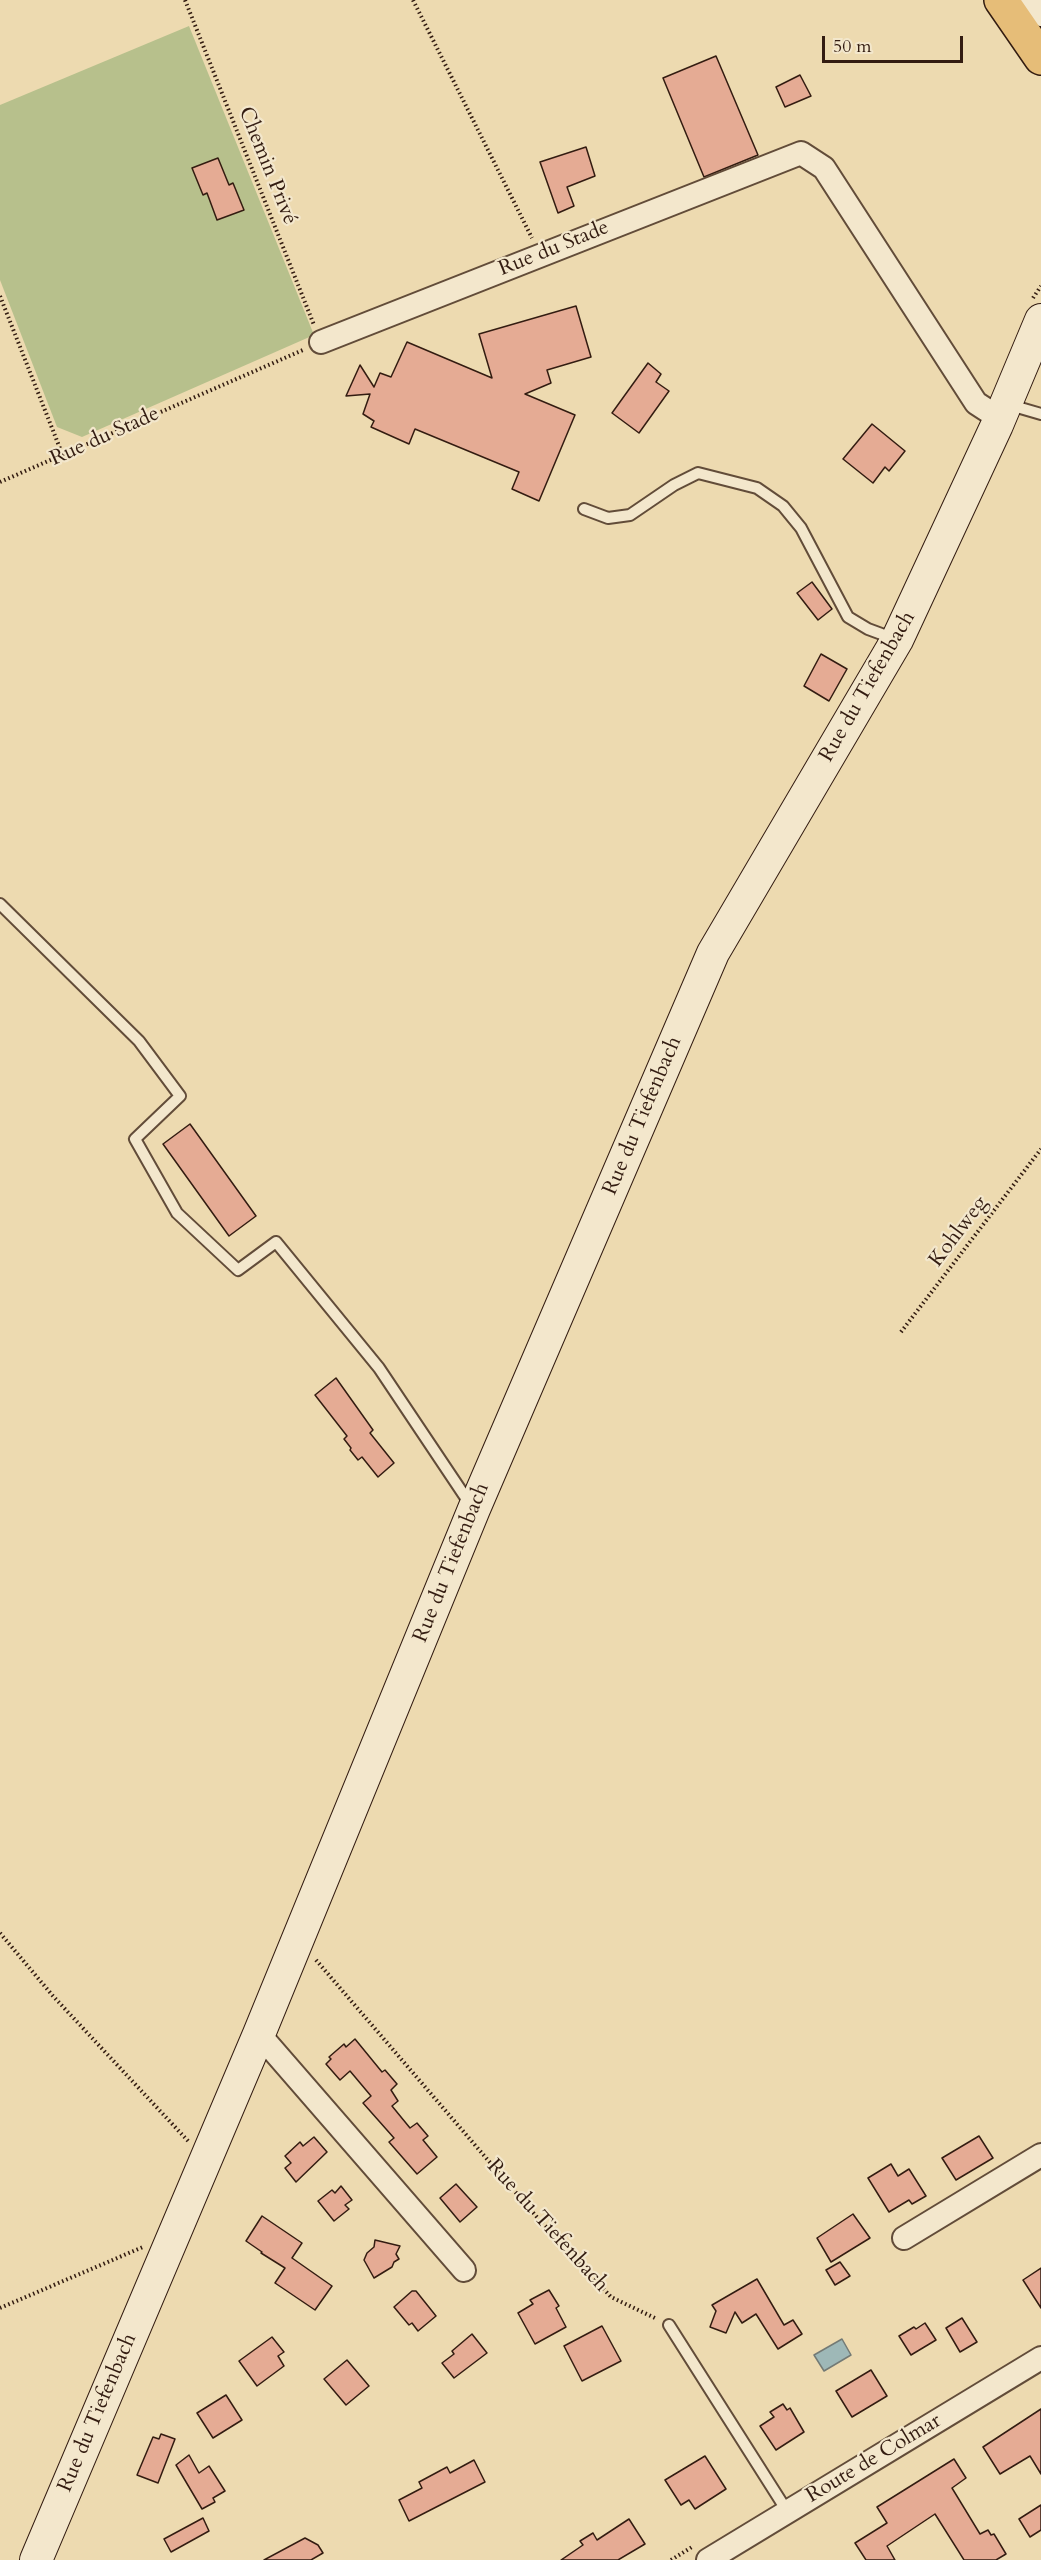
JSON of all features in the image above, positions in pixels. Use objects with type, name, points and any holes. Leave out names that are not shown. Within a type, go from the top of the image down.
[{"type":"main road","points":[[1001,0],[1041,58]]},
{"type":"street","points":[[1031,0],[1041,15]]},
{"type":"street","name":"Rue du Stade","points":[[321,342],[801,153],[824,168],[976,403],[1002,410]]},
{"type":"street","name":"Rue du Tiefenbach","points":[[36,2560],[259,2034],[474,1509],[713,953],[897,640],[1041,320]]},
{"type":"street","points":[[259,2034],[464,2270]]},
{"type":"street","points":[[904,2238],[1041,2155]]},
{"type":"street","name":"Route de Colmar","points":[[708,2560],[1041,2358]]},
{"type":"lane","points":[[1002,410],[1041,414]]},
{"type":"lane","points":[[584,509],[608,518],[630,515],[674,485],[698,472],[758,488],[783,506],[801,528],[849,617],[868,629],[897,640]]},
{"type":"lane","points":[[0,904],[139,1041],[180,1096],[135,1139],[177,1213],[238,1270],[276,1242],[379,1368],[474,1509]]},
{"type":"lane","points":[[669,2325],[788,2511]]},
{"type":"path","name":"Chemin Privé","points":[[185,0],[321,342]]},
{"type":"path","points":[[412,0],[541,254]]},
{"type":"path","points":[[0,296],[63,456]]},
{"type":"path","name":"Rue du Stade","points":[[0,482],[321,342]]},
{"type":"path","name":"Kohlweg","points":[[902,1332],[1041,1149]]},
{"type":"path","points":[[0,1933],[53,1996],[205,2160]]},
{"type":"path","name":"Rue du Tiefenbach","points":[[298,1939],[536,2216],[611,2297],[669,2325]]},
{"type":"path","points":[[0,2308],[172,2235]]},
{"type":"green space","points":[[189,26],[314,335],[82,437],[57,427],[0,280],[0,105]]},
{"type":"water","points":[[842,2339],[851,2355],[824,2371],[814,2355]]},
{"type":"building","points":[[716,56],[758,155],[704,177],[663,78]]},
{"type":"building","points":[[800,75],[811,96],[785,107],[776,87]]},
{"type":"building","points":[[586,147],[595,176],[567,187],[574,206],[558,213],[540,162]]},
{"type":"building","points":[[218,158],[229,185],[233,183],[244,210],[217,220],[207,193],[203,195],[192,168]]},
{"type":"building","points":[[576,306],[591,357],[547,370],[551,383],[525,394],[575,415],[539,501],[512,489],[519,472],[415,429],[409,444],[371,427],[374,421],[363,414],[370,394],[346,396],[360,365],[374,387],[380,373],[391,377],[407,342],[492,378],[479,334]]},
{"type":"building","points":[[648,363],[661,374],[656,382],[669,391],[639,433],[612,413]]},
{"type":"building","points":[[872,424],[905,451],[889,471],[885,467],[873,483],[843,459]]},
{"type":"building","points":[[812,582],[832,609],[818,620],[797,593]]},
{"type":"building","points":[[821,654],[847,669],[829,701],[804,686]]},
{"type":"building","points":[[190,1124],[256,1216],[229,1236],[163,1144]]},
{"type":"building","points":[[336,1378],[373,1430],[370,1433],[394,1463],[378,1477],[362,1457],[358,1460],[350,1450],[351,1448],[344,1439],[347,1436],[315,1395]]},
{"type":"building","points":[[355,2039],[382,2072],[385,2070],[397,2084],[391,2090],[398,2101],[392,2106],[410,2128],[417,2123],[428,2136],[423,2140],[437,2157],[417,2174],[389,2142],[394,2138],[363,2103],[371,2096],[350,2071],[340,2080],[326,2064],[331,2059],[329,2057],[344,2044],[346,2047]]},
{"type":"building","points":[[979,2136],[993,2158],[956,2180],[942,2158]]},
{"type":"building","points":[[314,2137],[327,2152],[296,2182],[285,2168],[291,2163],[285,2156],[300,2142],[303,2146]]},
{"type":"building","points":[[891,2164],[898,2176],[909,2169],[926,2196],[912,2204],[909,2200],[889,2212],[868,2178]]},
{"type":"building","points":[[456,2184],[477,2207],[460,2222],[440,2198]]},
{"type":"building","points":[[341,2186],[352,2200],[345,2205],[349,2209],[334,2221],[318,2201],[332,2190],[335,2193]]},
{"type":"building","points":[[853,2214],[870,2238],[831,2262],[817,2238]]},
{"type":"building","points":[[262,2216],[302,2243],[292,2258],[332,2286],[315,2310],[275,2283],[285,2268],[246,2241]]},
{"type":"building","points":[[375,2240],[400,2246],[396,2254],[399,2259],[392,2267],[374,2278],[364,2260],[367,2253],[374,2247]]},
{"type":"building","points":[[840,2262],[850,2276],[835,2285],[826,2270]]},
{"type":"building","points":[[1041,2268],[1041,2308],[1023,2280]]},
{"type":"building","points":[[757,2279],[784,2325],[793,2320],[802,2334],[778,2349],[756,2314],[742,2323],[735,2312],[726,2333],[710,2327],[716,2311],[712,2305]]},
{"type":"building","points":[[549,2290],[559,2306],[556,2308],[566,2327],[535,2344],[518,2313],[533,2304],[530,2300]]},
{"type":"building","points":[[412,2291],[416,2291],[436,2316],[418,2331],[412,2323],[409,2325],[394,2307]]},
{"type":"building","points":[[962,2318],[977,2342],[960,2352],[946,2328]]},
{"type":"building","points":[[925,2323],[936,2340],[911,2355],[899,2336]]},
{"type":"building","points":[[602,2326],[621,2361],[582,2381],[564,2346]]},
{"type":"building","points":[[472,2334],[487,2353],[454,2378],[442,2363],[454,2354],[452,2351]]},
{"type":"building","points":[[272,2337],[284,2352],[278,2356],[284,2366],[257,2386],[239,2361]]},
{"type":"building","points":[[347,2360],[369,2386],[346,2405],[324,2379]]},
{"type":"building","points":[[871,2370],[887,2396],[852,2417],[836,2391]]},
{"type":"building","points":[[226,2395],[242,2420],[213,2438],[197,2413]]},
{"type":"building","points":[[783,2404],[787,2410],[790,2408],[804,2432],[776,2450],[760,2426],[774,2417],[770,2412]]},
{"type":"building","points":[[1041,2409],[1041,2474],[1030,2456],[1000,2474],[983,2447]]},
{"type":"building","points":[[161,2434],[175,2439],[158,2483],[137,2475],[153,2437],[159,2439]]},
{"type":"building","points":[[189,2455],[199,2473],[209,2466],[225,2491],[213,2498],[215,2502],[202,2509],[176,2465]]},
{"type":"building","points":[[705,2456],[726,2489],[695,2509],[689,2500],[681,2505],[665,2480]]},
{"type":"building","points":[[954,2459],[966,2478],[952,2488],[980,2534],[988,2530],[991,2535],[994,2534],[1006,2554],[996,2560],[964,2560],[935,2514],[887,2546],[895,2560],[866,2560],[855,2543],[887,2523],[877,2507]]},
{"type":"building","points":[[474,2460],[485,2482],[409,2521],[399,2500],[422,2488],[419,2482],[447,2467],[450,2473]]},
{"type":"building","points":[[1041,2505],[1041,2530],[1030,2537],[1019,2519]]},
{"type":"building","points":[[203,2518],[209,2531],[171,2552],[164,2539]]},
{"type":"building","points":[[629,2519],[645,2544],[618,2560],[561,2560],[583,2545],[580,2541],[593,2533],[597,2540]]},
{"type":"building","points":[[305,2538],[318,2545],[323,2553],[311,2560],[264,2560]]}]
